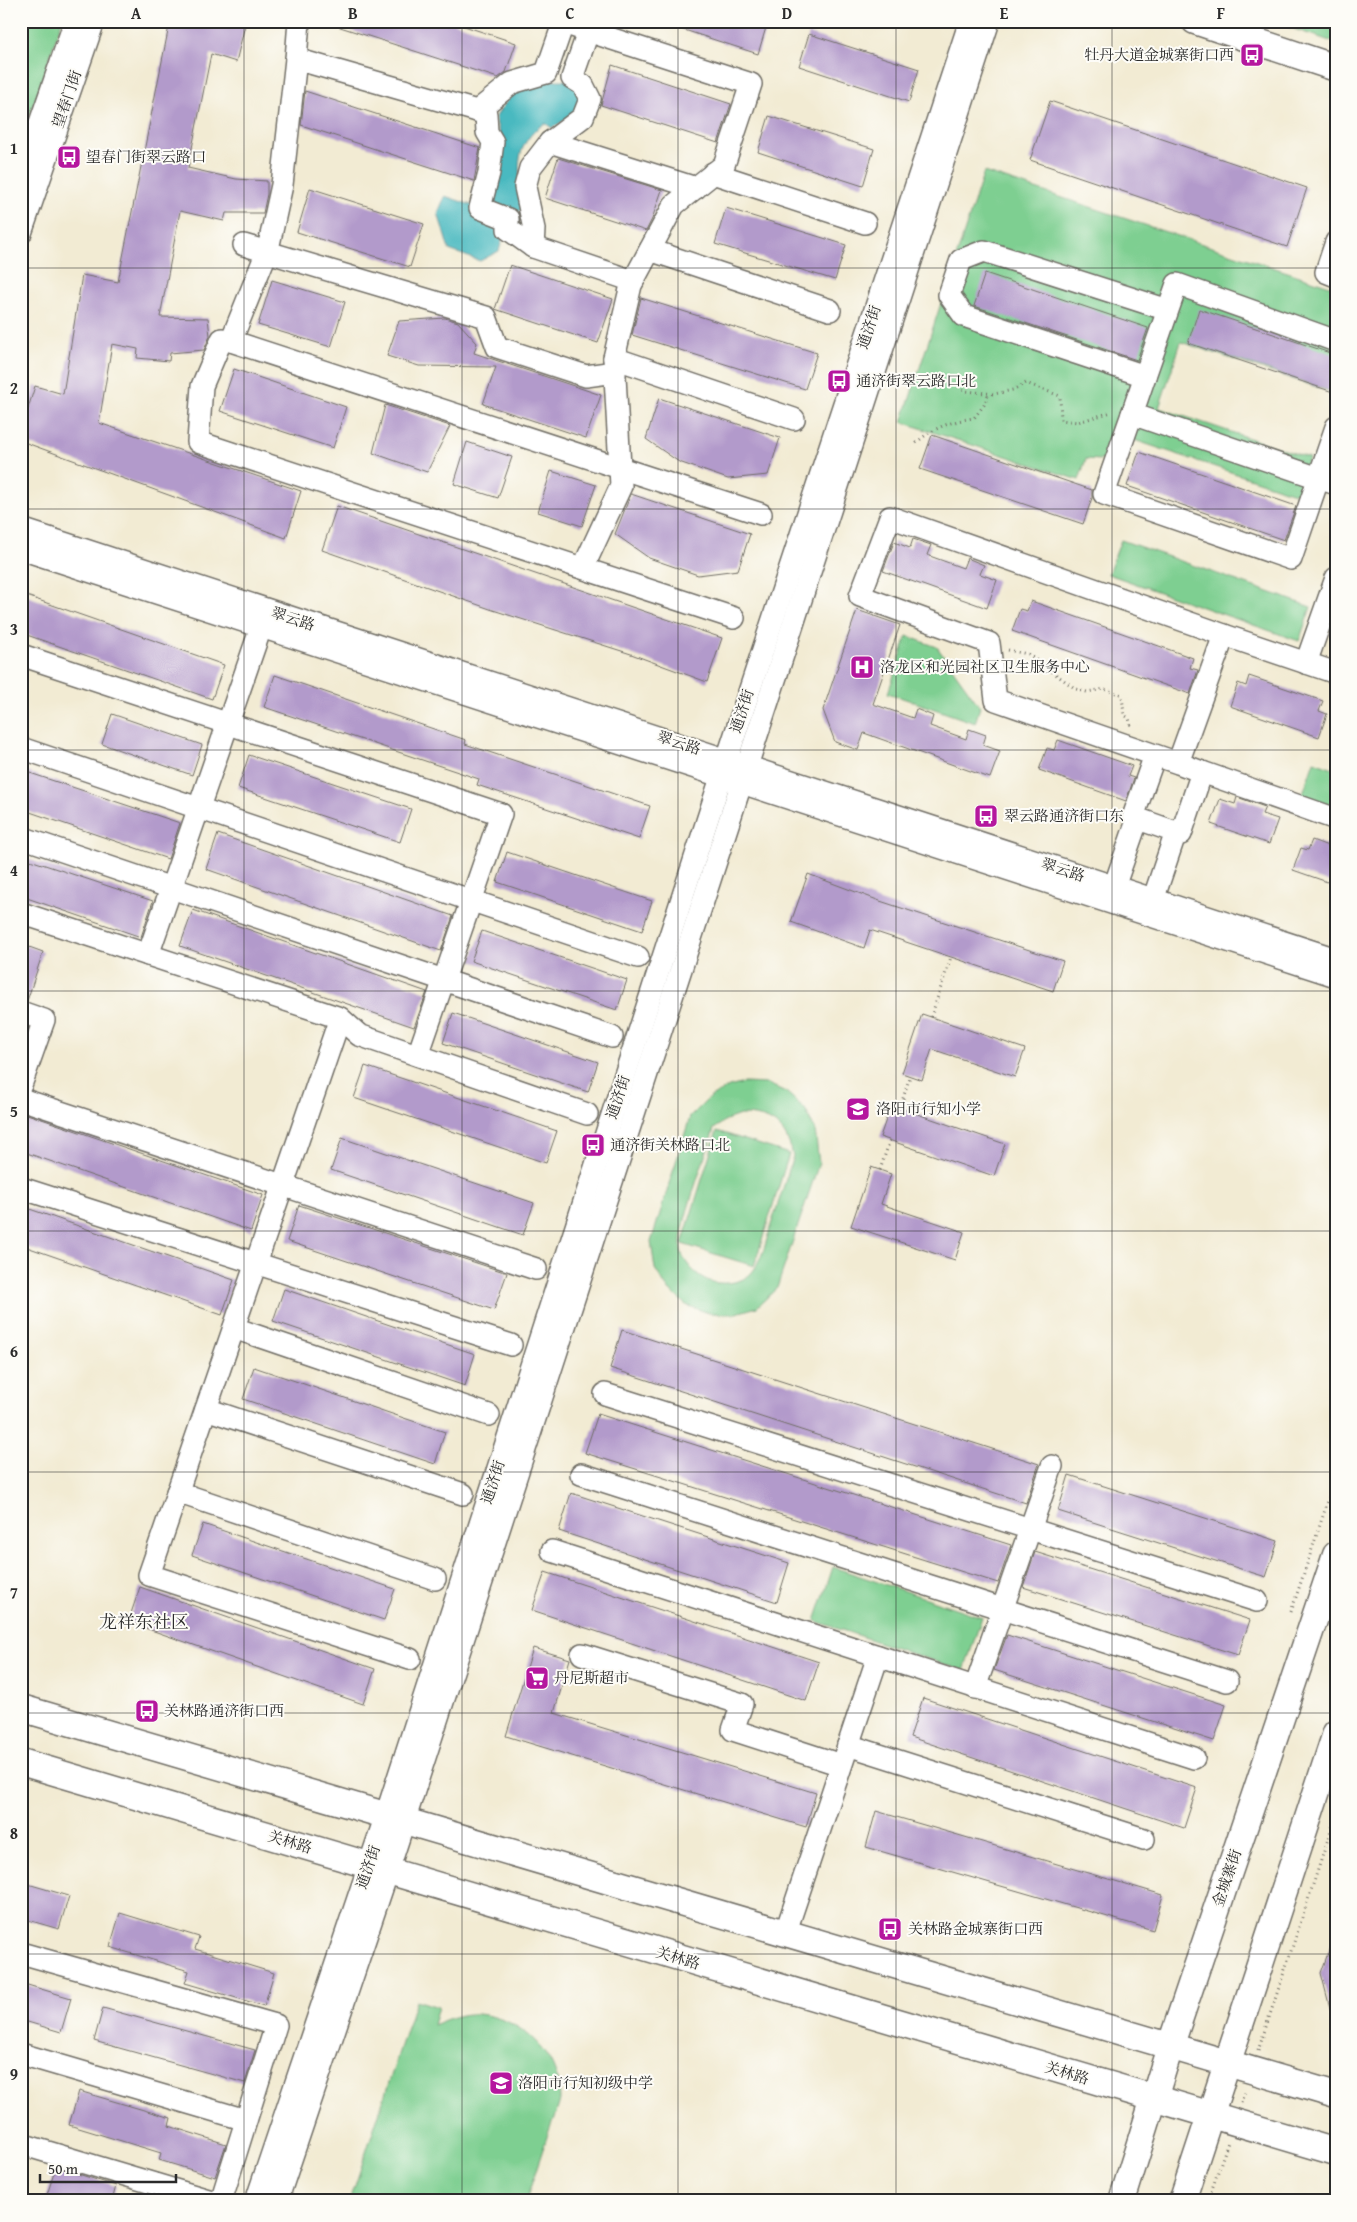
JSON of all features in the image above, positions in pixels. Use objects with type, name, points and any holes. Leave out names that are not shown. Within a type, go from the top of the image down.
[{"type":"main road","points":[[1195,21],[1336,68]]},
{"type":"main road","name":"金城寨街","points":[[1122,2201],[1170,2047],[1336,1555]]},
{"type":"main road","points":[[21,1708],[1336,2095]]},
{"type":"main road","points":[[1182,2201],[1222,2118],[1227,2063],[1336,1733]]},
{"type":"main road","name":"关林路","points":[[21,1762],[1336,2152]]},
{"type":"street","name":"望春门街","points":[[21,178],[75,21]]},
{"type":"street","name":"望春门街","points":[[21,233],[94,21]]},
{"type":"street","points":[[230,341],[267,253],[282,185],[299,21]]},
{"type":"street","name":"通济街","points":[[395,1818],[724,767],[970,21]]},
{"type":"street","name":"通济街","points":[[256,2201],[395,1818],[745,774],[989,21]]},
{"type":"street","points":[[477,111],[512,83],[546,73],[561,22],[591,26],[751,84],[724,165],[674,205],[633,281],[615,365],[621,486],[583,568]]},
{"type":"street","points":[[533,246],[534,228],[525,187],[530,168],[550,142],[583,117],[590,99],[582,85],[572,78],[591,26]]},
{"type":"street","points":[[296,59],[486,114],[487,132],[493,142],[489,173],[480,208],[508,219],[508,229],[533,246],[633,281]]},
{"type":"street","points":[[550,142],[696,188]]},
{"type":"street","points":[[713,173],[865,222]]},
{"type":"street","points":[[1336,242],[1326,272],[1336,276]]},
{"type":"street","points":[[244,245],[486,317],[497,347],[586,376],[615,365],[794,419]]},
{"type":"street","points":[[650,250],[830,310]]},
{"type":"street","points":[[1145,376],[964,316],[949,295],[961,260],[984,251],[1168,310]]},
{"type":"street","points":[[1336,341],[1178,284],[1104,494],[1291,559],[1327,481],[1336,427]]},
{"type":"street","points":[[734,618],[198,442],[202,386],[222,339],[761,514]]},
{"type":"street","points":[[1132,414],[1327,481]]},
{"type":"street","points":[[1336,673],[890,518],[860,596],[989,643],[996,700],[1336,819]]},
{"type":"street","name":"翠云路","points":[[21,529],[264,618]]},
{"type":"street","name":"翠云路","points":[[21,549],[264,618],[724,767],[1336,976]]},
{"type":"street","points":[[1306,663],[1336,578]]},
{"type":"street","points":[[148,955],[264,618]]},
{"type":"street","points":[[1178,763],[1224,635]]},
{"type":"street","points":[[21,655],[501,814],[418,1055]]},
{"type":"street","points":[[21,748],[638,957]]},
{"type":"street","points":[[1146,752],[1134,817],[1181,834],[1202,772]]},
{"type":"street","name":"翠云路","points":[[745,774],[1114,887],[1336,959]]},
{"type":"street","points":[[1114,887],[1138,818]]},
{"type":"street","points":[[1154,900],[1176,832]]},
{"type":"street","points":[[21,837],[612,1037]]},
{"type":"street","points":[[21,914],[340,1018],[359,1035],[586,1114]]},
{"type":"street","points":[[21,1012],[44,1020],[21,1085]]},
{"type":"street","points":[[340,1018],[149,1575],[410,1659]]},
{"type":"street","points":[[21,1099],[536,1269]]},
{"type":"street","points":[[21,1188],[511,1345]]},
{"type":"street","points":[[234,1328],[489,1414]]},
{"type":"street","points":[[605,1394],[1257,1600]]},
{"type":"street","points":[[206,1409],[463,1494]]},
{"type":"street","points":[[976,1688],[1052,1466]]},
{"type":"street","points":[[581,1474],[1227,1681]]},
{"type":"street","points":[[177,1492],[436,1579]]},
{"type":"street","points":[[552,1551],[1194,1758]]},
{"type":"street","points":[[582,1654],[742,1704],[732,1730],[841,1766]]},
{"type":"street","points":[[785,1934],[878,1656]]},
{"type":"street","points":[[848,1745],[1144,1838]]},
{"type":"street","name":"通济街","points":[[277,2201],[378,1868]]},
{"type":"street","points":[[21,1953],[276,2025],[221,2201]]},
{"type":"street","points":[[21,2054],[246,2120]]},
{"type":"street","points":[[21,2144],[212,2201]]},
{"type":"path","points":[[930,378],[951,382],[966,391],[989,393],[1013,390],[1026,383],[1060,396],[1061,420],[1078,422],[1118,411],[1132,414]]},
{"type":"path","points":[[916,443],[930,431],[956,421],[974,418],[984,405],[989,393]]},
{"type":"path","points":[[990,653],[1010,650],[1028,654],[1076,689],[1087,692],[1104,688],[1122,695],[1124,715],[1129,718],[1146,752]]},
{"type":"path","points":[[931,1017],[951,957]]},
{"type":"path","points":[[900,1108],[910,1076]]},
{"type":"path","points":[[880,1170],[890,1140]]},
{"type":"path","points":[[1208,2201],[1222,2118],[1251,2070],[1336,1815]]},
{"type":"green space","points":[[21,21],[62,21],[21,142]]},
{"type":"green space","points":[[1270,21],[1336,21],[1336,43]]},
{"type":"green space","points":[[984,172],[1336,288],[1335,393],[1181,342],[1159,408],[1309,458],[1297,494],[1125,437],[1116,461],[1086,459],[1079,480],[902,422]]},
{"type":"green space","points":[[1121,540],[1311,607],[1299,641],[1108,574]]},
{"type":"green space","points":[[907,636],[937,647],[980,707],[975,723],[888,693]]},
{"type":"green space","points":[[1314,761],[1336,769],[1336,807],[1302,796]]},
{"type":"green space","points":[[744,1083],[768,1084],[786,1092],[805,1109],[815,1130],[819,1163],[777,1288],[757,1307],[733,1314],[709,1313],[686,1305],[667,1288],[655,1269],[651,1242],[690,1117],[709,1098],[729,1087]],"holes":[[[740,1115],[760,1117],[775,1124],[786,1137],[793,1156],[763,1251],[756,1266],[750,1274],[738,1281],[713,1282],[701,1277],[686,1262],[681,1250],[683,1226],[714,1129],[726,1120]]]},
{"type":"green space","points":[[717,1131],[789,1154],[754,1266],[682,1244]]},
{"type":"green space","points":[[833,1567],[982,1617],[964,1671],[815,1621]]},
{"type":"green space","points":[[416,2000],[438,2007],[433,2025],[465,2014],[477,2014],[508,2022],[535,2040],[553,2067],[558,2082],[560,2099],[526,2201],[350,2201]]},
{"type":"water","points":[[548,80],[569,80],[580,87],[583,109],[552,128],[545,123],[527,141],[522,150],[519,171],[528,205],[508,219],[499,251],[480,261],[449,250],[438,213],[445,196],[480,208],[496,203],[494,192],[502,155],[495,118],[506,102],[517,91],[529,84]]},
{"type":"building","points":[[170,21],[246,21],[236,62],[211,54],[188,168],[236,179],[267,181],[267,194],[263,213],[226,213],[224,221],[180,211],[160,317],[208,318],[210,336],[204,350],[170,353],[169,361],[137,358],[138,349],[112,344],[99,423],[301,491],[286,538],[21,441],[21,431],[35,386],[63,394],[82,275],[118,282]]},
{"type":"building","points":[[331,21],[449,21],[516,43],[506,72],[498,78],[331,24]]},
{"type":"building","points":[[666,21],[768,21],[758,54],[666,24]]},
{"type":"building","points":[[809,34],[919,69],[909,102],[799,66]]},
{"type":"building","points":[[612,65],[731,104],[718,143],[601,105]]},
{"type":"building","points":[[305,91],[480,148],[474,181],[301,125]]},
{"type":"building","points":[[1050,101],[1307,188],[1287,247],[1030,160]]},
{"type":"building","points":[[769,116],[874,149],[863,186],[758,152]]},
{"type":"building","points":[[558,158],[662,190],[646,231],[545,198]]},
{"type":"building","points":[[310,188],[424,224],[410,267],[297,232]]},
{"type":"building","points":[[726,208],[846,245],[835,280],[715,244]]},
{"type":"building","points":[[510,265],[613,299],[598,343],[495,309]]},
{"type":"building","points":[[985,273],[1148,328],[1137,360],[974,306]]},
{"type":"building","points":[[272,280],[345,302],[331,347],[258,325]]},
{"type":"building","points":[[641,298],[817,353],[805,389],[632,335]]},
{"type":"building","points":[[1199,309],[1336,355],[1336,393],[1188,343]]},
{"type":"building","points":[[445,318],[458,322],[477,343],[474,353],[601,395],[586,438],[483,404],[496,367],[419,366],[387,356],[399,321]]},
{"type":"building","points":[[234,369],[346,407],[333,448],[220,411]]},
{"type":"building","points":[[659,398],[780,438],[768,475],[728,479],[679,462],[646,439]]},
{"type":"building","points":[[385,405],[450,426],[427,472],[373,453]]},
{"type":"building","points":[[932,435],[1092,490],[1092,498],[1083,524],[920,469]]},
{"type":"building","points":[[467,442],[512,457],[498,498],[454,484]]},
{"type":"building","points":[[1139,452],[1296,506],[1284,540],[1127,486]]},
{"type":"building","points":[[551,471],[596,485],[582,526],[538,512]]},
{"type":"building","points":[[631,494],[750,534],[738,570],[698,575],[649,558],[615,534]]},
{"type":"building","points":[[337,506],[722,638],[707,682],[631,654],[493,610],[322,550]]},
{"type":"building","points":[[913,539],[931,545],[927,555],[963,568],[967,558],[984,565],[980,574],[997,580],[987,608],[883,571],[894,542],[910,548]]},
{"type":"building","points":[[21,594],[224,665],[212,699],[21,633]]},
{"type":"building","points":[[1031,601],[1193,658],[1190,668],[1198,670],[1190,694],[1012,631],[1020,609],[1027,611]]},
{"type":"building","points":[[857,610],[900,625],[873,704],[913,718],[916,709],[933,716],[930,726],[966,739],[969,729],[986,735],[983,745],[1000,751],[990,778],[864,733],[858,750],[835,742],[823,710]]},
{"type":"building","points":[[275,675],[466,740],[465,744],[650,806],[639,839],[477,785],[479,779],[264,707]]},
{"type":"building","points":[[1249,676],[1323,701],[1319,711],[1327,714],[1319,737],[1230,706],[1238,683],[1246,686]]},
{"type":"building","points":[[112,714],[202,745],[192,775],[102,744]]},
{"type":"building","points":[[1058,740],[1132,766],[1128,776],[1134,778],[1126,801],[1039,770],[1047,748],[1054,750]]},
{"type":"building","points":[[249,755],[411,809],[400,842],[238,788]]},
{"type":"building","points":[[21,770],[180,823],[168,859],[21,809]]},
{"type":"building","points":[[1237,797],[1265,807],[1262,814],[1278,819],[1269,844],[1211,824],[1220,799],[1235,804]]},
{"type":"building","points":[[218,834],[453,916],[441,951],[206,869]]},
{"type":"building","points":[[1312,840],[1336,849],[1336,885],[1293,870],[1301,848],[1308,850]]},
{"type":"building","points":[[507,852],[652,901],[642,931],[497,882]]},
{"type":"building","points":[[21,857],[153,901],[141,937],[21,896]]},
{"type":"building","points":[[808,874],[880,901],[1063,961],[1053,991],[870,930],[864,948],[791,922]]},
{"type":"building","points":[[193,910],[427,992],[414,1027],[180,946]]},
{"type":"building","points":[[482,931],[627,980],[617,1010],[471,961]]},
{"type":"building","points":[[21,944],[43,952],[27,1001],[21,1000]]},
{"type":"building","points":[[453,1013],[598,1062],[588,1092],[443,1043]]},
{"type":"building","points":[[922,1014],[1025,1049],[1015,1077],[932,1049],[922,1080],[902,1073]]},
{"type":"building","points":[[365,1066],[557,1131],[546,1163],[354,1098]]},
{"type":"building","points":[[891,1105],[1005,1144],[994,1176],[880,1137]]},
{"type":"building","points":[[27,1114],[263,1195],[251,1231],[21,1151],[21,1132]]},
{"type":"building","points":[[342,1138],[534,1203],[523,1235],[331,1170]]},
{"type":"building","points":[[871,1167],[891,1174],[881,1204],[964,1232],[955,1260],[851,1226]]},
{"type":"building","points":[[299,1205],[507,1273],[494,1310],[287,1241]]},
{"type":"building","points":[[21,1206],[234,1280],[222,1315],[21,1245]]},
{"type":"building","points":[[284,1289],[475,1354],[465,1386],[273,1321]]},
{"type":"building","points":[[622,1330],[1039,1464],[1026,1503],[610,1368]]},
{"type":"building","points":[[254,1367],[445,1432],[435,1464],[243,1399]]},
{"type":"building","points":[[598,1414],[1011,1545],[998,1583],[585,1453]]},
{"type":"building","points":[[1069,1475],[1278,1541],[1266,1577],[1058,1511]]},
{"type":"building","points":[[571,1493],[789,1563],[777,1602],[559,1531]]},
{"type":"building","points":[[203,1524],[395,1589],[384,1620],[192,1555]]},
{"type":"building","points":[[1035,1552],[1250,1620],[1238,1655],[1023,1587]]},
{"type":"building","points":[[545,1572],[819,1662],[806,1701],[532,1610]]},
{"type":"building","points":[[140,1587],[375,1669],[363,1704],[128,1622]]},
{"type":"building","points":[[1007,1635],[1226,1705],[1214,1741],[994,1670]]},
{"type":"building","points":[[533,1648],[570,1659],[554,1713],[816,1793],[806,1827],[506,1736]]},
{"type":"building","points":[[923,1698],[1197,1788],[1184,1828],[910,1737]]},
{"type":"building","points":[[876,1811],[1163,1895],[1153,1930],[866,1847]]},
{"type":"building","points":[[21,1882],[69,1896],[59,1929],[21,1918]]},
{"type":"building","points":[[120,1913],[199,1937],[195,1949],[274,1973],[264,2006],[185,1983],[189,1971],[110,1947]]},
{"type":"building","points":[[1334,1936],[1336,1937],[1336,2012],[1331,2012],[1321,1973]]},
{"type":"building","points":[[21,1983],[71,1998],[61,2032],[21,2020]]},
{"type":"building","points":[[103,2008],[255,2050],[245,2083],[94,2041]]},
{"type":"building","points":[[79,2091],[171,2118],[169,2126],[226,2144],[215,2177],[159,2160],[161,2153],[69,2125]]},
{"type":"building","points":[[56,2167],[116,2186],[112,2201],[45,2201]]},
{"type":"place","name":"牡丹大道金城寨街口西","points":[[1252,55]]},
{"type":"place","name":"望春门街翠云路口","points":[[69,157]]},
{"type":"place","name":"通济街翠云路口北","points":[[839,381]]},
{"type":"place","name":"洛龙区和光园社区卫生服务中心","points":[[862,667]]},
{"type":"place","name":"翠云路通济街口东","points":[[986,816]]},
{"type":"place","name":"洛阳市行知小学","points":[[858,1109]]},
{"type":"place","name":"通济街关林路口北","points":[[593,1145]]},
{"type":"place","name":"丹尼斯超市","points":[[537,1678]]},
{"type":"place","name":"关林路通济街口西","points":[[147,1711]]},
{"type":"place","name":"关林路金城寨街口西","points":[[890,1929]]},
{"type":"place","name":"洛阳市行知初级中学","points":[[501,2083]]},
{"type":"district","name":"龙祥东社区","points":[[144,1622]]}]
